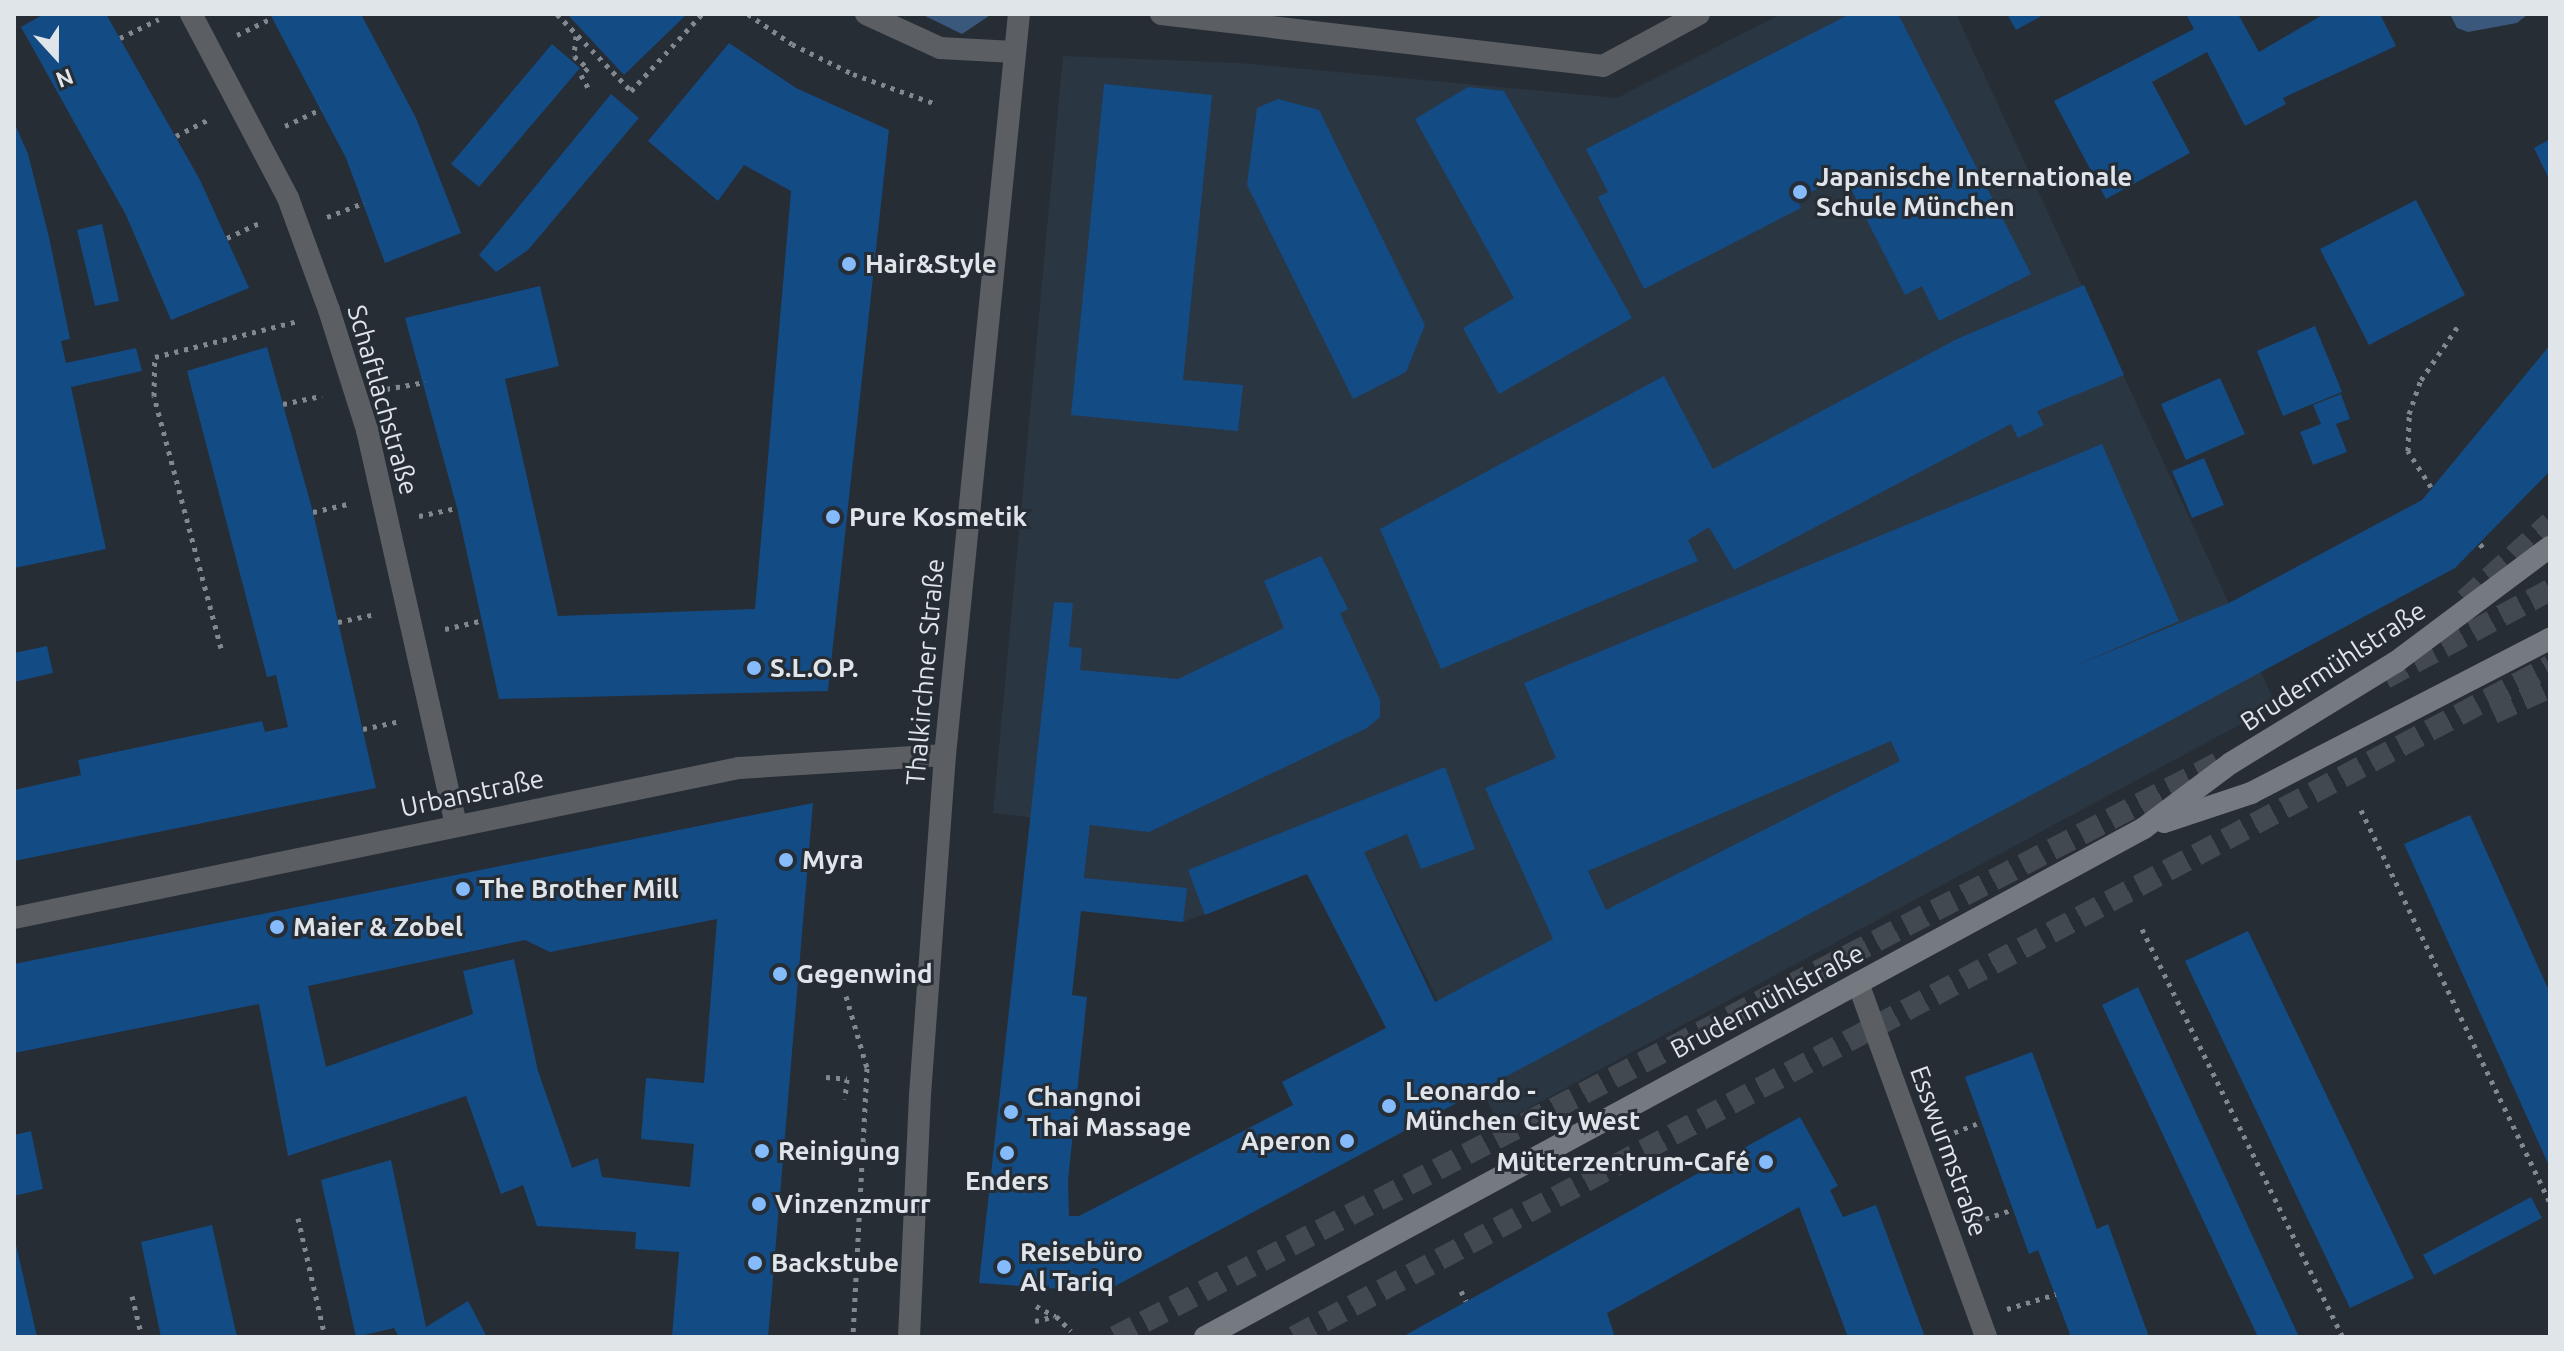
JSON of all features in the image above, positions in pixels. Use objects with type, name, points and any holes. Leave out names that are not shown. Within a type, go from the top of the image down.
[{"type":"main road","name":"Brudermühlstraße","points":[[1205,1337],[2144,828],[2231,763],[2396,662],[2550,547]]},
{"type":"main road","name":"Brudermühlstraße","points":[[2144,828],[2251,793],[2550,639]]},
{"type":"street","name":"Schaftlachstraße","points":[[191,14],[288,198],[329,310],[367,430],[456,825]]},
{"type":"street","points":[[866,14],[940,48],[1014,52]]},
{"type":"street","name":"Thalkirchner Straße","points":[[909,1337],[920,1095],[945,755],[1019,14]]},
{"type":"street","points":[[1161,14],[1603,66],[1699,14]]},
{"type":"street","name":"Urbanstraße","points":[[14,918],[739,768],[945,755]]},
{"type":"street","name":"Esswurmstraße","points":[[1858,983],[1983,1328]]},
{"type":"path","points":[[120,38],[169,14]]},
{"type":"path","points":[[557,14],[631,91],[702,14]]},
{"type":"path","points":[[748,14],[792,44],[853,74],[936,104]]},
{"type":"path","points":[[576,35],[574,56],[588,68],[581,75],[590,91]]},
{"type":"path","points":[[221,648],[154,396],[155,357],[271,330],[329,310]]},
{"type":"path","points":[[2431,487],[2408,451],[2409,414],[2421,380],[2460,323]]},
{"type":"path","points":[[2480,544],[2486,551]]},
{"type":"path","points":[[2361,810],[2550,1203]]},
{"type":"path","points":[[2142,929],[2343,1337]]},
{"type":"path","points":[[846,996],[867,1068],[853,1337]]},
{"type":"path","points":[[826,1077],[847,1079],[845,1099]]},
{"type":"path","points":[[298,1218],[325,1337]]},
{"type":"path","points":[[1461,1291],[1466,1301]]},
{"type":"path","points":[[1983,1328],[2056,1294]]},
{"type":"path","points":[[132,1296],[142,1337]]},
{"type":"path","points":[[1036,1306],[1056,1316],[1071,1331]]},
{"type":"path","points":[[1035,1321],[1056,1316]]},
{"type":"shaded area","points":[[921,14],[992,14],[962,34]]},
{"type":"shaded area","points":[[1781,14],[1956,14],[2276,705],[1499,1124],[1364,852],[1183,922],[1081,911],[1090,825],[993,813],[1063,56],[1240,63],[1617,98]]},
{"type":"shaded area","points":[[2450,14],[2528,14],[2517,23],[2468,32],[2457,28]]},
{"type":"building","points":[[44,14],[106,14],[200,180],[249,288],[171,320],[126,215],[21,27]]},
{"type":"building","points":[[270,14],[361,14],[416,118],[461,233],[385,263],[346,158]]},
{"type":"building","points":[[567,14],[687,14],[624,75]]},
{"type":"building","points":[[1850,14],[1898,14],[2031,274],[1939,321],[1922,286],[1905,295],[1844,175],[1797,199],[1801,208],[1644,289],[1598,197],[1608,192],[1586,149]]},
{"type":"building","points":[[2007,14],[2045,14],[2016,30]]},
{"type":"building","points":[[2186,14],[2238,14],[2259,52],[2324,14],[2380,14],[2396,46],[2283,98],[2286,104],[2245,126],[2207,52],[2152,82],[2190,153],[2106,199],[2054,101],[2194,29]]},
{"type":"building","points":[[729,43],[796,88],[889,130],[828,691],[499,699],[457,508],[405,318],[540,286],[559,366],[505,379],[558,616],[755,609],[791,191],[744,165],[718,201],[648,141]]},
{"type":"building","points":[[552,44],[580,68],[479,187],[451,164]]},
{"type":"building","points":[[1104,84],[1212,95],[1183,380],[1243,385],[1238,431],[1071,415]]},
{"type":"building","points":[[1468,87],[1504,91],[1632,318],[1499,394],[1463,328],[1514,298],[1415,119]]},
{"type":"building","points":[[611,94],[639,118],[528,250],[496,272],[479,255]]},
{"type":"building","points":[[1278,99],[1319,110],[1425,325],[1406,372],[1353,399],[1247,185],[1257,108]]},
{"type":"building","points":[[14,122],[28,154],[49,237],[70,339],[61,341],[66,363],[136,348],[142,371],[71,387],[106,549],[14,568]]},
{"type":"building","points":[[2550,139],[2550,181],[2534,148]]},
{"type":"building","points":[[2416,200],[2465,295],[2369,345],[2320,249]]},
{"type":"building","points":[[102,224],[119,301],[95,306],[77,230]]},
{"type":"building","points":[[2084,285],[2124,375],[2037,411],[2044,425],[2018,438],[2011,424],[1734,570],[1709,527],[1688,540],[1698,561],[1441,669],[1380,529],[1664,376],[1713,469],[1957,339]]},
{"type":"building","points":[[2315,326],[2342,392],[2283,416],[2257,351]]},
{"type":"building","points":[[2550,345],[2550,471],[2455,568],[1104,1292],[979,1283],[1054,602],[1073,603],[1069,647],[1082,648],[1080,670],[1178,679],[1284,628],[1264,581],[1321,556],[1348,609],[1340,613],[1380,700],[1380,717],[1367,728],[1149,832],[1090,825],[1084,878],[1187,888],[1183,922],[1081,911],[1072,995],[1087,997],[1068,1181],[1069,1216],[1079,1216],[1293,1105],[1282,1082],[1386,1028],[1307,874],[1205,915],[1188,870],[1445,767],[1475,849],[1421,869],[1407,834],[1364,852],[1435,1002],[1553,939],[1485,788],[1556,758],[1524,683],[2102,444],[2179,621],[2072,667],[2229,603],[2422,500]],"holes":[[[1891,741],[1900,761],[1606,910],[1588,871]]]},
{"type":"building","points":[[267,347],[313,512],[376,788],[14,861],[14,790],[81,775],[78,760],[262,721],[265,732],[288,727],[276,675],[267,677],[187,371]]},
{"type":"building","points":[[2220,378],[2245,434],[2186,460],[2161,404]]},
{"type":"building","points":[[2341,394],[2350,419],[2336,424],[2347,452],[2313,465],[2300,432],[2321,424],[2313,405]]},
{"type":"building","points":[[2204,458],[2224,505],[2192,518],[2172,471]]},
{"type":"building","points":[[47,646],[53,673],[14,682],[14,653]]},
{"type":"building","points":[[813,803],[768,1337],[672,1337],[679,1252],[635,1249],[636,1232],[537,1226],[523,1185],[501,1194],[466,1096],[288,1156],[259,1004],[14,1053],[14,964]],"holes":[[[717,919],[704,1083],[646,1078],[641,1139],[694,1144],[690,1187],[602,1177],[598,1158],[572,1168],[538,1071],[514,959],[463,971],[473,1014],[326,1067],[308,986],[525,940],[550,952]]]},
{"type":"building","points":[[2470,815],[2550,993],[2550,1168],[2404,844]]},
{"type":"building","points":[[2248,931],[2414,1278],[2350,1308],[2185,961]]},
{"type":"building","points":[[2138,987],[2299,1337],[2258,1337],[2102,1005]]},
{"type":"building","points":[[2032,1052],[2097,1229],[2108,1224],[2149,1337],[2071,1337],[2038,1250],[2029,1254],[1965,1077]]},
{"type":"building","points":[[1800,1117],[1838,1186],[1830,1190],[1843,1217],[1876,1205],[1925,1337],[1848,1337],[1799,1207],[1607,1313],[1615,1337],[1402,1337]]},
{"type":"building","points":[[31,1131],[43,1189],[14,1196],[14,1135]]},
{"type":"building","points":[[391,1160],[426,1327],[468,1301],[487,1337],[399,1337],[394,1328],[356,1337],[321,1180]]},
{"type":"building","points":[[2531,1197],[2542,1218],[2434,1275],[2423,1255]]},
{"type":"building","points":[[212,1225],[237,1337],[161,1337],[141,1242]]},
{"type":"building","points":[[15,1240],[37,1337],[14,1337]]},
{"type":"tunnel","points":[[2465,600],[2550,523]]},
{"type":"tunnel","points":[[2385,678],[2550,590]]},
{"type":"tunnel","points":[[1294,1337],[2550,666]]},
{"type":"tunnel","points":[[2493,713],[2550,687]]},
{"type":"tunnel","points":[[1115,1337],[2226,759]]},
{"type":"place","name":"Japanische Internationale Schule München","points":[[1800,192]]},
{"type":"place","name":"Hair&Style","points":[[849,264]]},
{"type":"place","name":"Pure Kosmetik","points":[[833,517]]},
{"type":"place","name":"S.L.O.P.","points":[[754,668]]},
{"type":"place","name":"Myra","points":[[786,860]]},
{"type":"place","name":"The Brother Mill","points":[[463,889]]},
{"type":"place","name":"Maier & Zobel","points":[[277,927]]},
{"type":"place","name":"Gegenwind","points":[[780,974]]},
{"type":"place","name":"Leonardo - München City West","points":[[1389,1106]]},
{"type":"place","name":"Changnoi Thai Massage","points":[[1011,1112]]},
{"type":"place","name":"Aperon","points":[[1347,1141]]},
{"type":"place","name":"Reinigung","points":[[762,1151]]},
{"type":"place","name":"Enders","points":[[1007,1153]]},
{"type":"place","name":"Mütterzentrum-Café","points":[[1766,1162]]},
{"type":"place","name":"Vinzenzmurr","points":[[759,1204]]},
{"type":"place","name":"Backstube","points":[[755,1263]]},
{"type":"place","name":"Reisebüro Al Tariq","points":[[1004,1267]]}]
